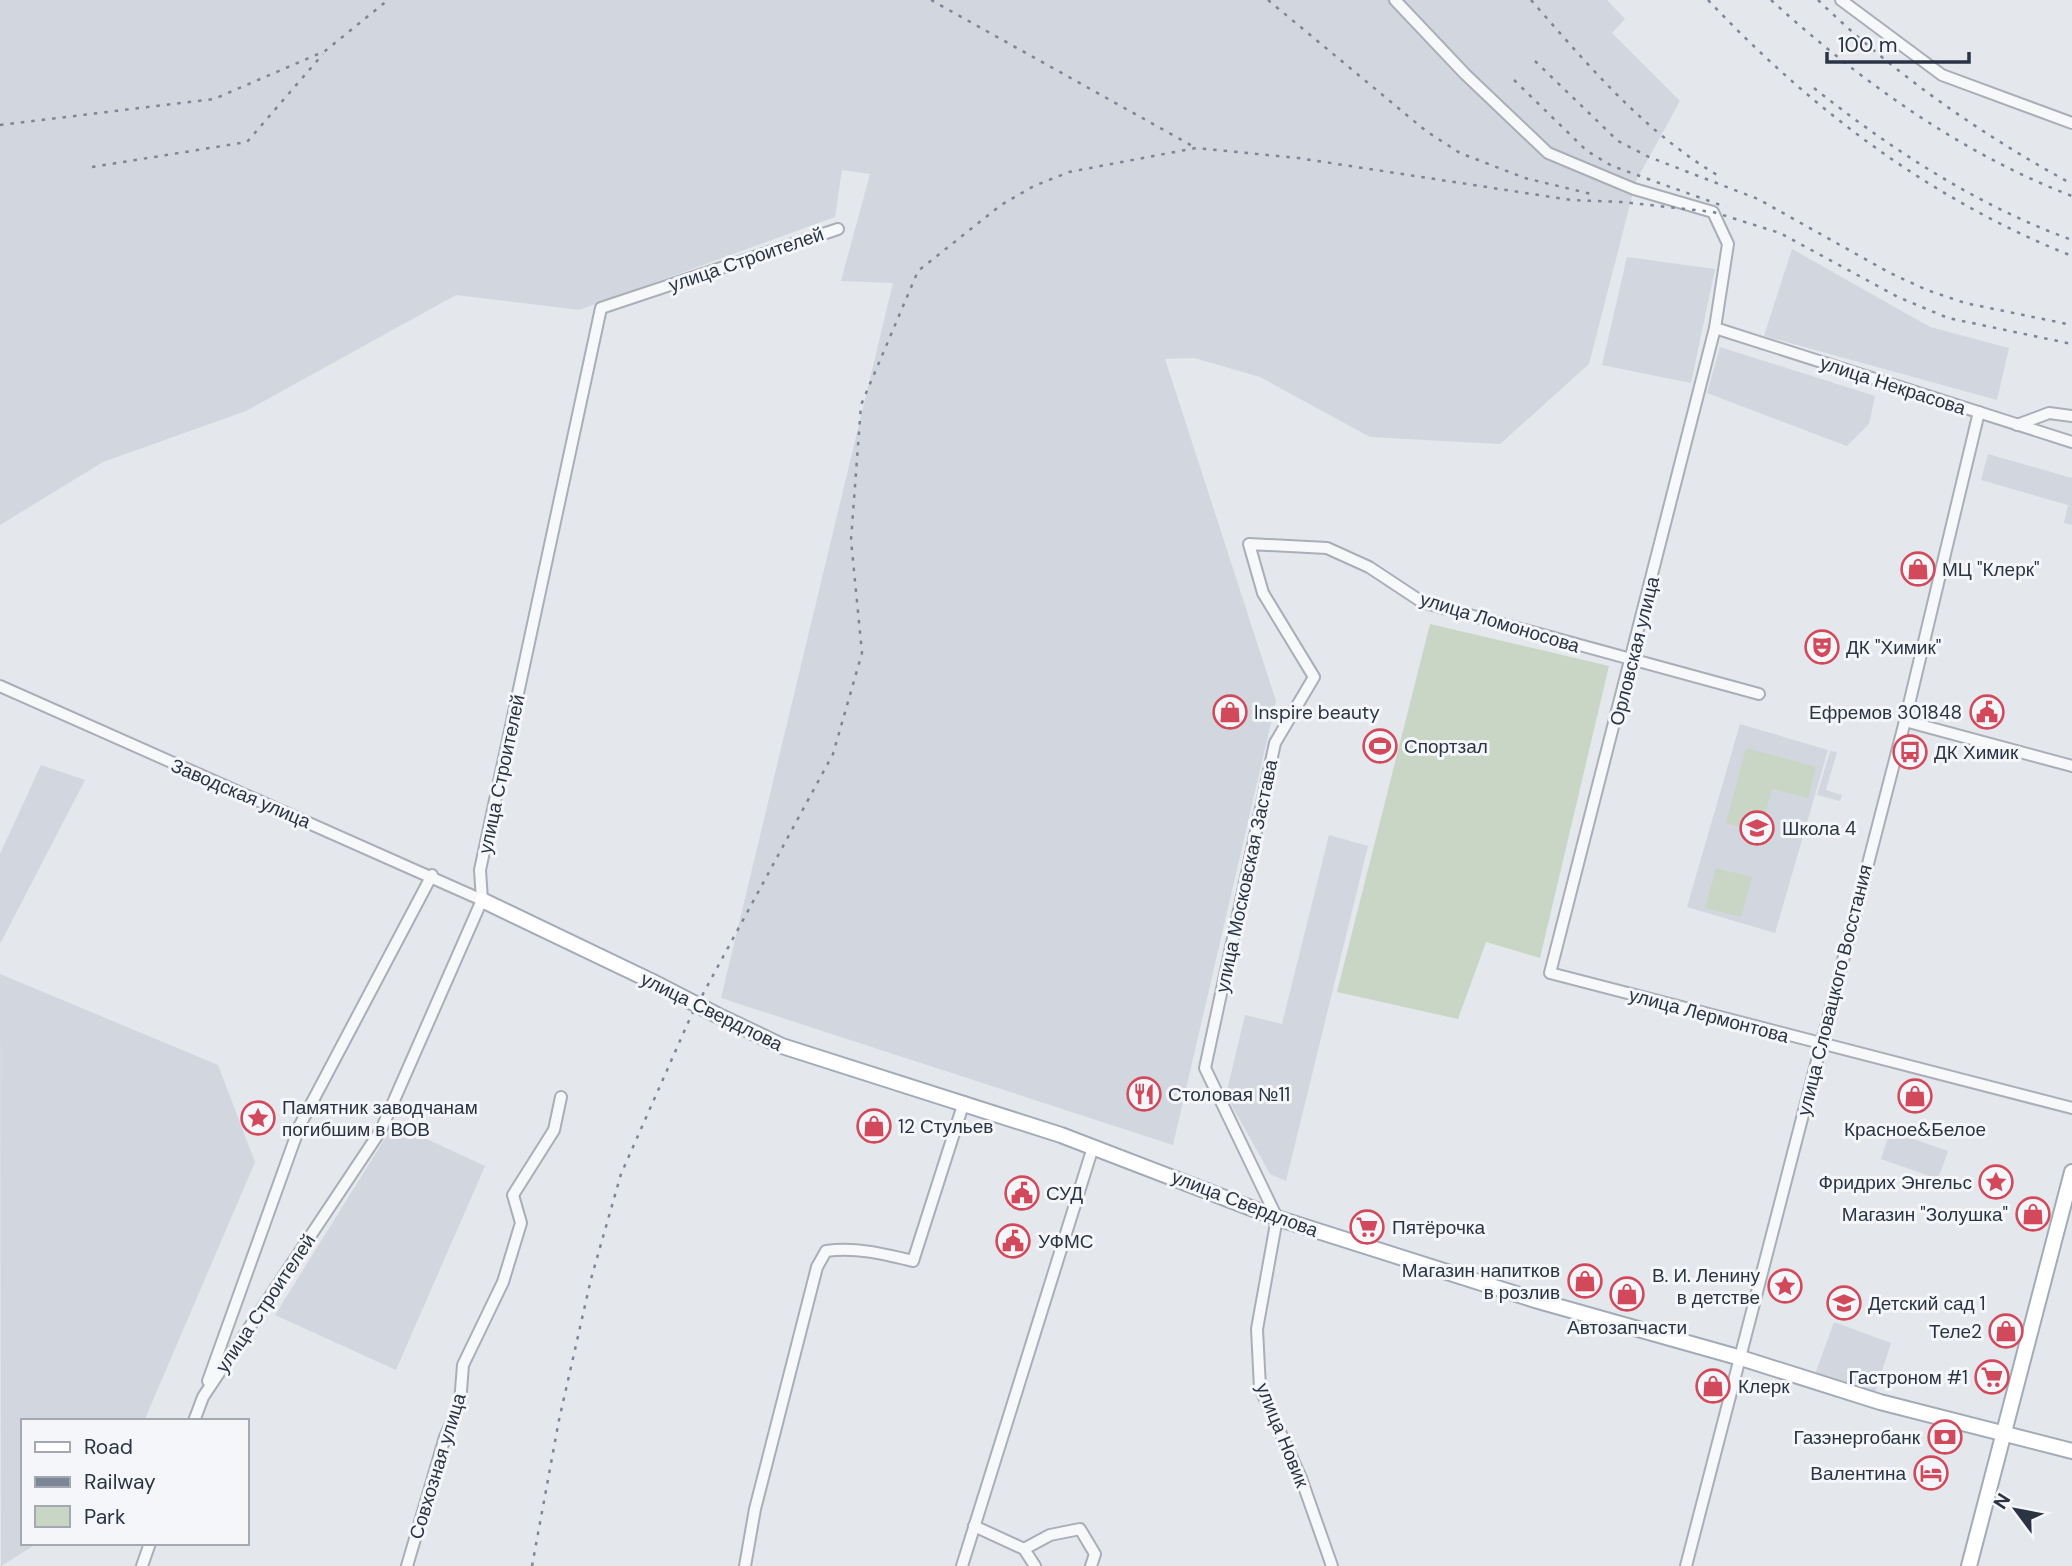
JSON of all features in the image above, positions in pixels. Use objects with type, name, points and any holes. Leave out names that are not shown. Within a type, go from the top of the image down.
[{"type":"main road","name":"улица Свердлова","points":[[482,900],[782,1046],[964,1102],[1093,1147],[1277,1218],[1535,1300],[1741,1358],[1880,1402],[2072,1451]]},
{"type":"main road","points":[[1969,1566],[2072,1172]]},
{"type":"street","name":"Орловская улица","points":[[1395,0],[1465,74],[1548,153],[1634,189],[1713,212],[1728,244],[1715,328],[1550,973]]},
{"type":"street","points":[[1841,0],[1942,75],[2072,123]]},
{"type":"street","name":"улица Строителей","points":[[195,1419],[203,1397],[381,1130],[482,900],[480,870],[601,308],[838,229]]},
{"type":"street","name":"улица Некрасова","points":[[1715,328],[2072,442]]},
{"type":"street","name":"улица Словацкого Восстания","points":[[1686,1566],[1905,721],[1979,412]]},
{"type":"street","points":[[2017,425],[2049,413],[2072,416]]},
{"type":"street","name":"улица Ломоносова","points":[[1249,544],[1327,548],[1369,567],[1422,602],[1759,694]]},
{"type":"street","name":"улица Московская Застава","points":[[1249,544],[1263,593],[1314,677],[1275,743],[1205,1068],[1277,1218]]},
{"type":"street","name":"Заводская улица","points":[[0,686],[432,875],[482,900]]},
{"type":"street","points":[[1905,721],[2072,766]]},
{"type":"street","points":[[203,1397],[300,1125],[432,875]]},
{"type":"street","name":"улица Лермонтова","points":[[1550,973],[2072,1108]]},
{"type":"street","name":"Совхозная улица","points":[[407,1566],[445,1437],[460,1403],[463,1365],[503,1282],[521,1223],[513,1195],[554,1130],[561,1097]]},
{"type":"street","points":[[745,1566],[755,1509],[817,1267],[826,1251],[840,1249],[863,1250],[913,1261],[964,1102]]},
{"type":"street","points":[[962,1566],[1093,1147]]},
{"type":"street","name":"улица Новик","points":[[1277,1218],[1257,1329],[1260,1388],[1301,1478],[1332,1566]]},
{"type":"street","points":[[974,1526],[1024,1549],[1035,1566]]},
{"type":"street","points":[[1024,1549],[1050,1535],[1080,1529],[1095,1553],[1091,1566]]},
{"type":"street","points":[[142,1566],[149,1545]]},
{"type":"shaded area","points":[[0,0],[1607,0],[1625,19],[1612,33],[1680,101],[1636,181],[1589,364],[1500,444],[1370,437],[1260,377],[1194,358],[1165,359],[1276,701],[1173,1145],[721,998],[893,283],[841,281],[870,174],[842,170],[835,217],[579,310],[456,295],[246,411],[103,462],[0,525]]},
{"type":"shaded area","points":[[1792,249],[1930,327],[2009,348],[1997,400],[1764,336]]},
{"type":"shaded area","points":[[1627,257],[1715,269],[1691,383],[1602,365]]},
{"type":"shaded area","points":[[1720,347],[1875,396],[1869,424],[1847,446],[1707,393]]},
{"type":"shaded area","points":[[1988,454],[2072,478],[2072,525],[2064,523],[2068,505],[1981,480]]},
{"type":"shaded area","name":"Школа 4","points":[[1740,724],[1828,750],[1775,933],[1687,907]]},
{"type":"shaded area","points":[[1830,751],[1837,752],[1826,790],[1842,795],[1840,801],[1817,795]]},
{"type":"shaded area","points":[[41,765],[85,780],[0,944],[0,854]]},
{"type":"shaded area","points":[[1329,835],[1368,846],[1286,1181],[1270,1174],[1226,1095],[1245,1015],[1282,1024]]},
{"type":"shaded area","points":[[0,974],[218,1065],[255,1162],[145,1419],[21,1419],[21,1545],[35,1545],[1,1566]]},
{"type":"shaded area","points":[[394,1124],[485,1166],[396,1370],[275,1315]]},
{"type":"shaded area","points":[[1890,1131],[1948,1151],[1938,1179],[1881,1159]]},
{"type":"shaded area","points":[[1834,1322],[1891,1343],[1875,1393],[1814,1377]]},
{"type":"green space","points":[[1430,624],[1609,666],[1540,958],[1486,942],[1458,1019],[1337,992]]},
{"type":"green space","points":[[1746,748],[1816,767],[1808,798],[1772,789],[1760,833],[1726,823]]},
{"type":"green space","points":[[1716,868],[1752,877],[1741,917],[1705,908]]},
{"type":"railway","points":[[0,125],[214,99],[325,51],[388,0]]},
{"type":"railway","points":[[931,0],[1196,148]]},
{"type":"railway","points":[[1268,0],[1426,131],[1460,153],[1525,178],[1591,194]]},
{"type":"railway","points":[[1531,0],[1595,72],[1641,118],[1719,176]]},
{"type":"railway","points":[[1708,0],[1788,78],[1876,148],[1970,208],[2072,256]]},
{"type":"railway","points":[[1771,0],[1839,58],[1912,112],[1990,158],[2072,196]]},
{"type":"railway","points":[[1818,0],[1876,53],[1939,101],[2072,184]]},
{"type":"railway","points":[[92,167],[247,142],[323,54]]},
{"type":"railway","points":[[1535,61],[1618,141],[1649,157],[1758,199],[1890,273],[1927,290],[1965,303],[2072,325]]},
{"type":"railway","points":[[1514,80],[1587,151],[1612,166],[1726,207]]},
{"type":"railway","points":[[1814,88],[1874,133],[1937,174],[2003,211],[2072,240]]},
{"type":"railway","points":[[532,1566],[559,1420],[591,1279],[621,1174],[691,1016],[833,754],[862,653],[851,540],[861,405],[918,271],[1001,205],[1034,186],[1069,172],[1196,148],[1298,158],[1571,200],[1622,202],[1713,212],[1780,233],[1898,297],[1948,318],[2072,344]]},
{"type":"place","name":"МЦ \"Клерк\"","points":[[1918,569]]},
{"type":"place","name":"ДК \"Химик\"","points":[[1822,647]]},
{"type":"place","name":"Inspire beauty","points":[[1230,712]]},
{"type":"place","name":"Ефремов 301848","points":[[1987,712]]},
{"type":"place","name":"Спортзал","points":[[1380,746]]},
{"type":"place","name":"ДК Химик","points":[[1910,752]]},
{"type":"place","name":"Школа 4","points":[[1757,828]]},
{"type":"place","name":"Столовая №11","points":[[1144,1094]]},
{"type":"place","name":"Красное&Белое","points":[[1915,1096]]},
{"type":"place","name":"Памятник заводчанам погибшим в ВОВ","points":[[258,1118]]},
{"type":"place","name":"12 Стульев","points":[[874,1126]]},
{"type":"place","name":"Фридрих Энгельс","points":[[1996,1182]]},
{"type":"place","name":"СУД","points":[[1022,1193]]},
{"type":"place","name":"Магазин \"Золушка\"","points":[[2033,1214]]},
{"type":"place","name":"Пятёрочка","points":[[1367,1227]]},
{"type":"place","name":"УФМС","points":[[1013,1241]]},
{"type":"place","name":"Магазин напитков в розлив","points":[[1585,1281]]},
{"type":"place","name":"В. И. Ленину в детстве","points":[[1785,1286]]},
{"type":"place","name":"Автозапчасти","points":[[1627,1294]]},
{"type":"place","name":"Детский сад 1","points":[[1844,1303]]},
{"type":"place","name":"Теле2","points":[[2006,1331]]},
{"type":"place","name":"Гастроном #1","points":[[1992,1377]]},
{"type":"place","name":"Клерк","points":[[1713,1386]]},
{"type":"place","name":"Газэнергобанк","points":[[1945,1437]]},
{"type":"place","name":"Валентина","points":[[1931,1473]]}]
